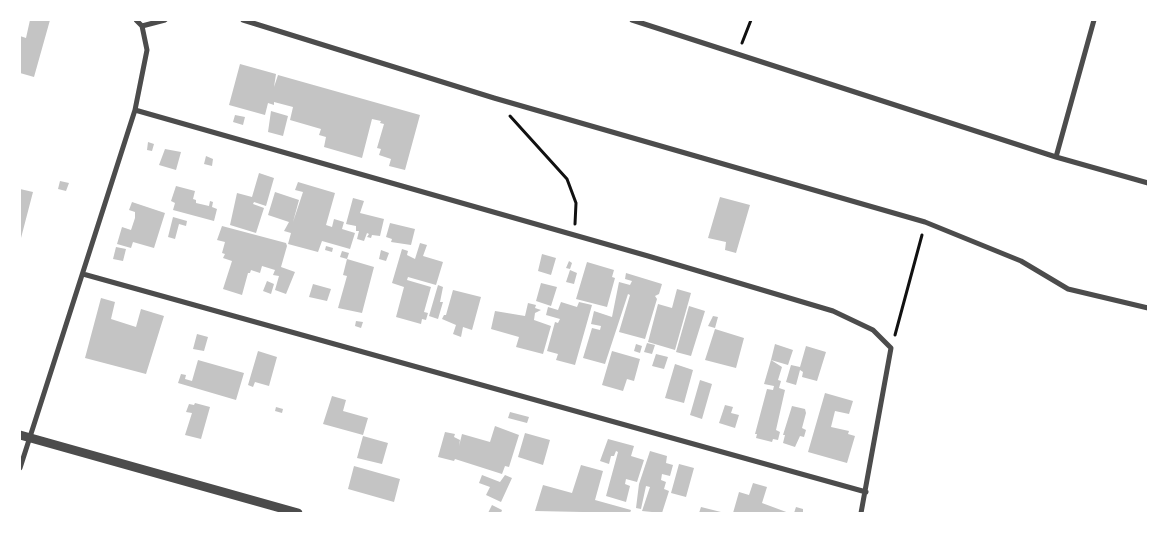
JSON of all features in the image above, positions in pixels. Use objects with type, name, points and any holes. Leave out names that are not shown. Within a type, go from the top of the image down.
[{"type":"street","points":[[20,468],[24,436],[83,274],[135,110],[147,50],[142,26],[136,20]]},
{"type":"street","points":[[142,26],[165,20]]},
{"type":"street","points":[[243,20],[494,98],[925,222],[1021,261],[1068,289],[1148,308]]},
{"type":"street","points":[[632,20],[737,56],[1056,157],[1148,184]]},
{"type":"street","points":[[1056,157],[1094,20]]},
{"type":"street","points":[[135,110],[574,234],[833,311],[873,330],[891,348],[861,513]]},
{"type":"street","points":[[83,274],[866,492]]},
{"type":"street","points":[[24,436],[298,513]]},
{"type":"path","points":[[737,56],[751,20]]},
{"type":"path","points":[[494,98],[567,179],[576,203],[574,234]]},
{"type":"path","points":[[891,348],[925,222]]},
{"type":"building","points":[[30,20],[50,20],[34,77],[20,73],[20,36],[26,38]]},
{"type":"building","points":[[240,64],[276,74],[274,87],[278,75],[420,115],[405,170],[389,166],[391,159],[379,155],[381,149],[377,148],[384,124],[380,123],[381,121],[372,119],[362,158],[324,147],[326,137],[319,135],[321,129],[290,120],[293,107],[274,102],[274,105],[268,103],[265,115],[229,105]]},
{"type":"building","points":[[271,111],[288,116],[283,136],[268,132]]},
{"type":"building","points":[[235,115],[245,117],[243,125],[233,122]]},
{"type":"building","points":[[148,142],[154,144],[152,151],[147,150]]},
{"type":"building","points":[[165,149],[181,152],[176,170],[159,165]]},
{"type":"building","points":[[206,156],[213,159],[212,166],[204,164]]},
{"type":"building","points":[[259,173],[274,178],[266,206],[254,202],[253,204],[264,208],[256,233],[230,225],[237,193],[252,197]]},
{"type":"building","points":[[60,181],[69,183],[66,191],[58,189]]},
{"type":"building","points":[[298,182],[335,193],[326,225],[332,227],[334,219],[344,222],[342,229],[355,233],[350,249],[322,241],[318,252],[288,244],[291,233],[284,231],[289,222],[268,215],[275,192],[299,200],[293,222],[303,192],[295,190]]},
{"type":"building","points":[[176,186],[195,191],[193,199],[196,200],[196,203],[209,206],[210,201],[213,202],[212,207],[217,209],[214,221],[173,210],[175,203],[171,201]]},
{"type":"building","points":[[20,189],[33,192],[21,238],[20,238]]},
{"type":"building","points":[[720,197],[750,205],[736,253],[725,250],[726,242],[708,238]]},
{"type":"building","points":[[353,198],[364,201],[360,213],[384,219],[380,236],[372,235],[371,238],[367,237],[369,234],[367,233],[364,241],[357,239],[359,231],[356,231],[356,226],[346,224]]},
{"type":"building","points":[[132,202],[165,213],[154,248],[133,242],[131,248],[117,244],[122,227],[131,230],[135,218],[135,212],[129,210]]},
{"type":"building","points":[[173,217],[187,221],[186,226],[179,224],[175,239],[168,237]]},
{"type":"building","points":[[390,223],[415,229],[411,245],[391,242],[392,239],[386,237]]},
{"type":"building","points":[[222,226],[286,243],[287,246],[281,267],[295,272],[286,294],[275,290],[279,276],[273,275],[275,270],[262,266],[260,273],[251,270],[248,273],[242,295],[223,289],[232,261],[223,258],[225,254],[222,253],[225,242],[217,240]]},
{"type":"building","points":[[420,243],[427,245],[423,256],[443,262],[436,285],[408,277],[407,280],[431,287],[424,312],[428,313],[426,320],[422,319],[421,324],[396,317],[404,287],[392,283],[402,249],[408,251],[407,255],[415,259]]},
{"type":"building","points":[[326,246],[333,248],[332,252],[325,250]]},
{"type":"building","points":[[116,247],[126,249],[123,261],[113,259]]},
{"type":"building","points":[[381,250],[389,253],[386,261],[379,259]]},
{"type":"building","points":[[342,251],[349,253],[347,259],[340,257]]},
{"type":"building","points":[[542,254],[556,258],[551,275],[538,271]]},
{"type":"building","points":[[347,259],[374,267],[362,313],[338,308],[347,276],[343,275]]},
{"type":"building","points":[[569,261],[572,263],[570,269],[566,268]]},
{"type":"building","points":[[587,262],[614,270],[612,277],[615,278],[607,307],[576,299]]},
{"type":"building","points":[[570,270],[577,273],[574,284],[566,282]]},
{"type":"building","points":[[626,273],[662,284],[659,294],[655,296],[657,299],[645,339],[619,332],[630,295],[628,294],[605,364],[583,358],[592,328],[600,330],[601,326],[591,324],[594,311],[612,317],[619,282],[630,285],[632,281],[625,279]]},
{"type":"building","points":[[267,281],[274,284],[271,294],[263,291]]},
{"type":"building","points":[[541,283],[557,287],[551,306],[536,301]]},
{"type":"building","points":[[313,284],[331,289],[327,301],[309,297]]},
{"type":"building","points":[[438,285],[443,287],[440,302],[443,302],[438,319],[429,316]]},
{"type":"building","points":[[677,289],[691,293],[675,350],[648,342],[658,304],[672,308]]},
{"type":"building","points":[[453,290],[481,297],[472,330],[463,327],[461,337],[453,334],[456,325],[442,319],[446,315]]},
{"type":"building","points":[[101,298],[115,302],[111,319],[136,327],[141,309],[164,316],[146,374],[85,358]]},
{"type":"building","points":[[561,302],[577,307],[579,302],[592,305],[575,365],[556,360],[558,354],[547,351],[555,322],[558,323],[560,319],[546,315],[548,307],[558,310]]},
{"type":"building","points":[[528,303],[536,305],[535,308],[541,310],[535,313],[534,320],[551,326],[543,354],[516,347],[519,337],[491,329],[495,311],[525,316]]},
{"type":"building","points":[[689,306],[705,311],[691,356],[676,352]]},
{"type":"building","points":[[713,316],[718,317],[715,328],[708,326]]},
{"type":"building","points":[[356,321],[363,322],[361,328],[355,326]]},
{"type":"building","points":[[715,329],[744,338],[736,368],[705,360]]},
{"type":"building","points":[[197,334],[208,337],[204,351],[193,349]]},
{"type":"building","points":[[647,343],[655,345],[652,354],[644,352]]},
{"type":"building","points":[[636,344],[642,346],[640,353],[634,351]]},
{"type":"building","points":[[775,344],[793,350],[788,365],[771,360]]},
{"type":"building","points":[[806,346],[826,352],[817,381],[802,377],[803,372],[800,370],[796,385],[786,382],[791,365],[800,367]]},
{"type":"building","points":[[258,351],[277,357],[269,386],[255,382],[253,387],[248,385]]},
{"type":"building","points":[[612,351],[640,359],[634,381],[627,379],[623,391],[602,385]]},
{"type":"building","points":[[656,354],[668,357],[664,369],[652,366]]},
{"type":"building","points":[[198,360],[244,373],[236,400],[178,383],[181,374],[186,375],[185,379],[192,381]]},
{"type":"building","points":[[771,360],[782,367],[778,380],[781,381],[779,388],[785,390],[776,430],[780,432],[778,440],[773,439],[772,442],[756,438],[757,434],[755,434],[767,389],[773,390],[774,386],[764,384]]},
{"type":"building","points":[[675,364],[693,370],[684,403],[665,398]]},
{"type":"building","points":[[700,380],[712,384],[702,419],[690,415]]},
{"type":"building","points":[[825,393],[853,401],[849,414],[835,411],[831,427],[849,431],[848,434],[855,436],[847,463],[808,452]]},
{"type":"building","points":[[332,396],[346,400],[343,411],[368,418],[363,435],[323,424]]},
{"type":"building","points":[[195,403],[210,407],[201,439],[185,435],[192,413],[186,412],[189,404],[194,405]]},
{"type":"building","points":[[725,405],[733,407],[731,413],[739,415],[735,428],[719,423]]},
{"type":"building","points":[[792,406],[805,409],[806,413],[802,428],[806,430],[804,437],[800,436],[795,447],[783,443],[785,435],[783,435]]},
{"type":"building","points":[[276,407],[283,409],[282,413],[275,411]]},
{"type":"building","points":[[510,412],[529,417],[527,423],[508,418]]},
{"type":"building","points":[[495,426],[519,435],[509,467],[505,466],[502,474],[455,459],[454,461],[438,457],[445,432],[455,434],[454,437],[460,440],[459,446],[462,434],[490,442]]},
{"type":"building","points":[[525,433],[550,440],[543,465],[518,457]]},
{"type":"building","points":[[363,436],[388,443],[382,464],[357,458]]},
{"type":"building","points":[[608,439],[634,446],[631,456],[644,460],[637,482],[626,479],[625,484],[630,486],[626,502],[606,496],[618,452],[616,451],[614,456],[611,456],[609,464],[600,461]]},
{"type":"building","points":[[650,451],[667,456],[666,463],[673,465],[670,476],[662,474],[661,480],[666,482],[664,489],[669,491],[662,513],[642,511],[650,487],[646,486],[641,509],[636,508],[639,484]]},
{"type":"building","points":[[679,464],[694,468],[686,497],[671,493]]},
{"type":"building","points":[[581,465],[603,471],[595,500],[631,510],[630,513],[535,511],[543,485],[572,493]]},
{"type":"building","points":[[354,466],[400,479],[394,502],[348,489]]},
{"type":"building","points":[[482,475],[500,482],[505,475],[512,478],[501,502],[486,495],[490,487],[479,483]]},
{"type":"building","points":[[753,483],[767,487],[762,503],[789,513],[733,513],[739,492],[749,495]]},
{"type":"building","points":[[492,505],[502,510],[501,513],[488,513]]},
{"type":"building","points":[[701,507],[721,512],[721,513],[699,513]]},
{"type":"building","points":[[796,507],[803,509],[803,513],[794,513]]}]
